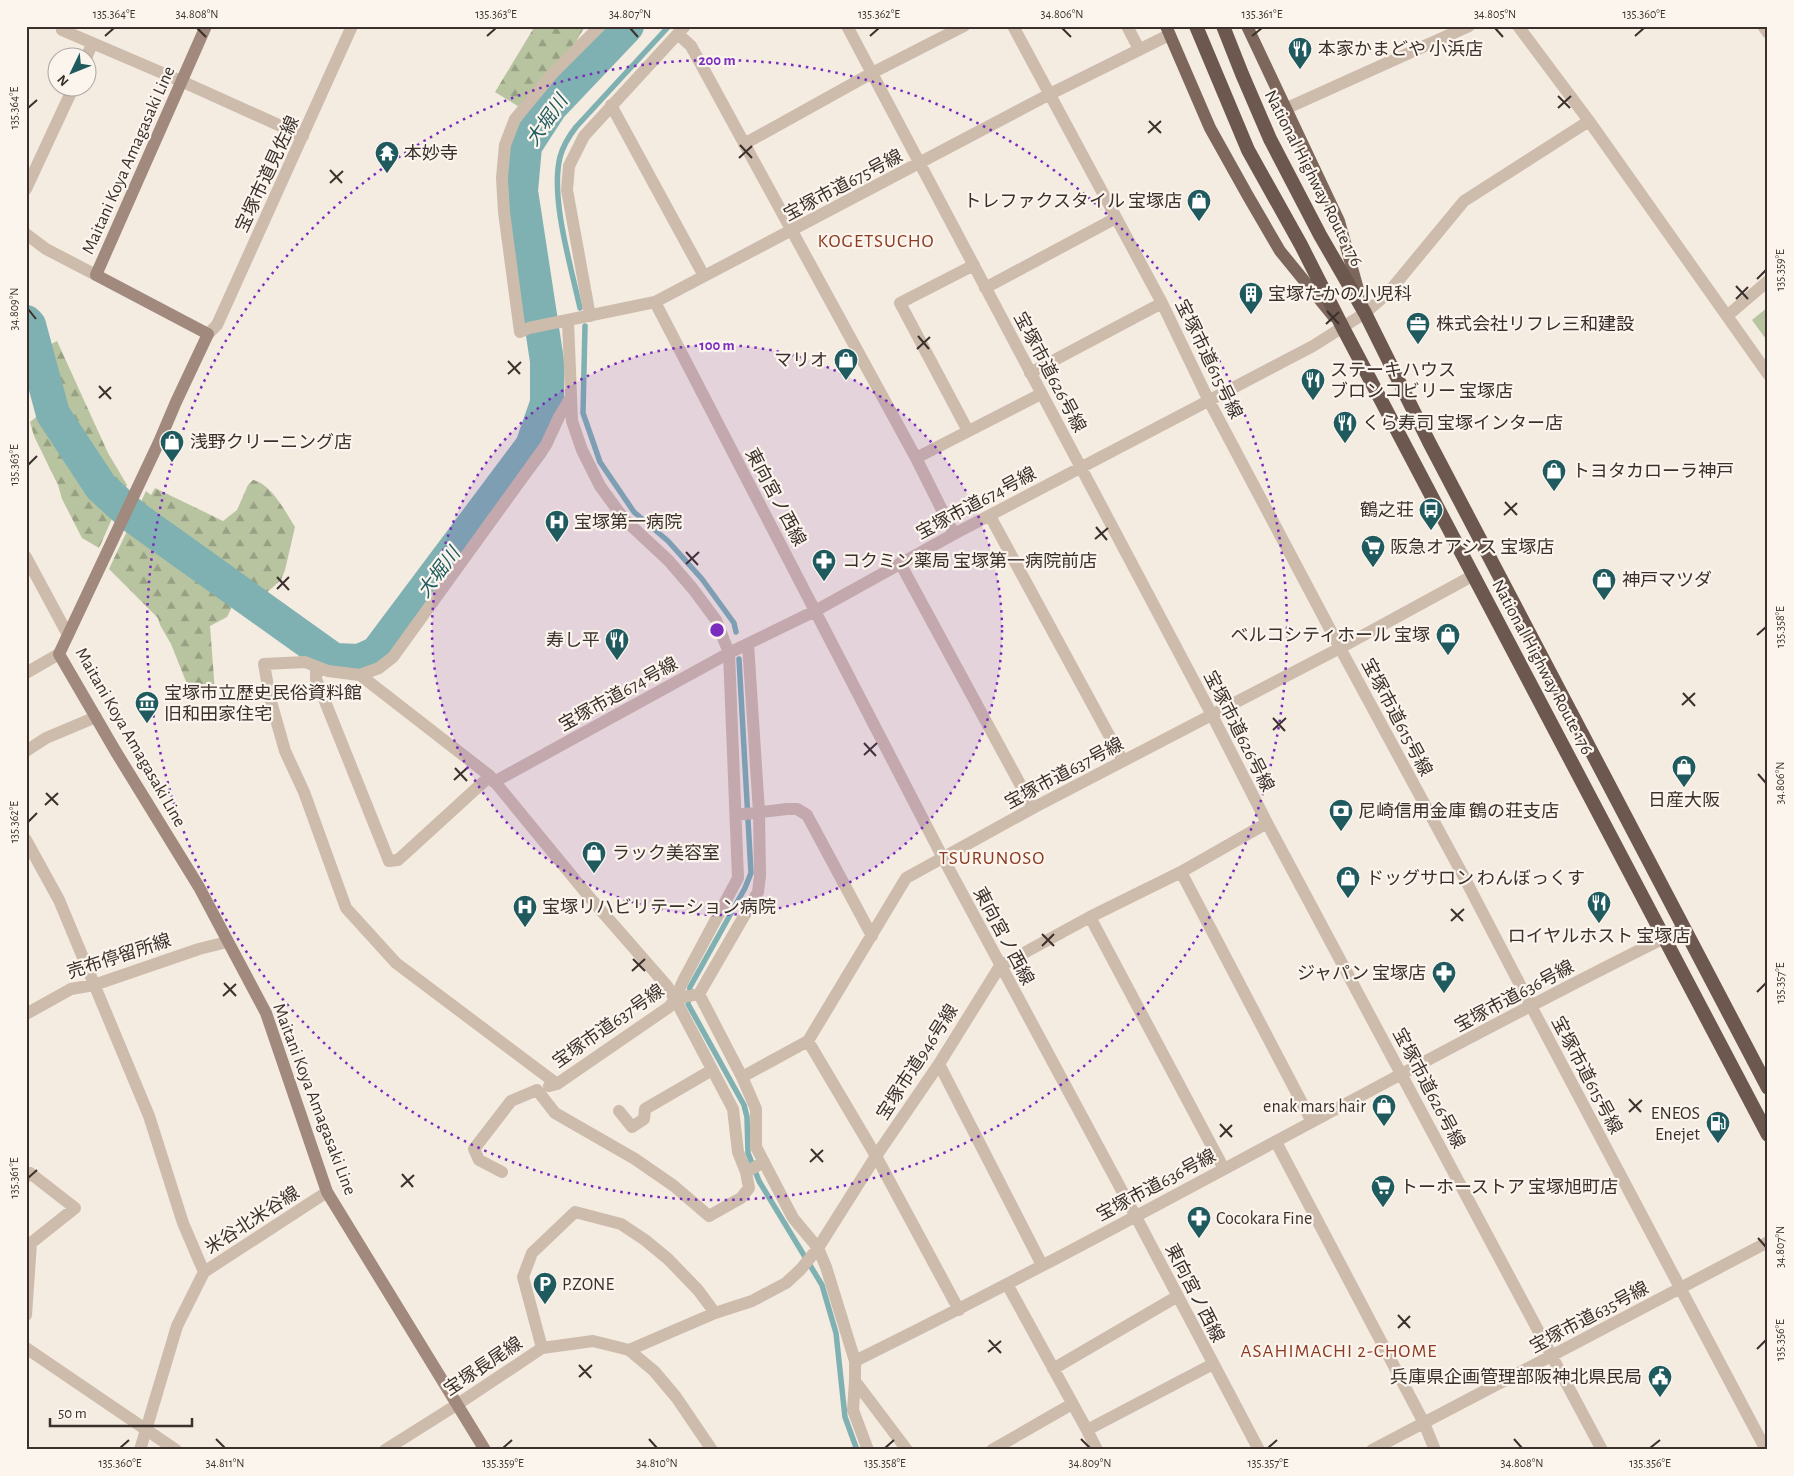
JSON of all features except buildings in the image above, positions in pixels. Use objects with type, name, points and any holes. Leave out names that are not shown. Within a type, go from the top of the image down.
[{"type":"highway","name":"National Highway Route 176","points":[[1196,26],[1248,150],[1301,245],[1768,1135]]},
{"type":"highway","name":"National Highway Route 176","points":[[1223,26],[1270,139],[1320,235],[1365,313],[1430,442],[1768,1088]]},
{"type":"main road","name":"Maitani Koya Amagasaki Line","points":[[206,26],[96,275],[208,334],[59,654],[199,887],[266,1013],[327,1192],[485,1450]]},
{"type":"main road","points":[[1247,26],[1339,221],[1365,313]]},
{"type":"main road","points":[[1168,30],[1210,128],[1280,251],[1343,328]]},
{"type":"street","points":[[64,26],[62,30],[92,44],[181,81],[303,136]]},
{"type":"street","name":"宝塚市道見佐線","points":[[208,334],[217,325],[352,26]]},
{"type":"street","name":"宝塚市道675号線","points":[[600,26],[553,73],[515,119],[505,145],[502,178],[504,203],[525,330],[655,302],[1050,94],[1139,50],[1168,30]]},
{"type":"street","name":"宝塚市道626号線","points":[[847,26],[1267,823],[1602,1450]]},
{"type":"street","points":[[744,144],[872,73],[964,26]]},
{"type":"street","name":"宝塚市道615号線","points":[[1013,26],[1162,303],[1208,399],[1464,877],[1766,1450]]},
{"type":"street","points":[[1127,26],[1139,50]]},
{"type":"street","points":[[1285,109],[1469,26]]},
{"type":"street","points":[[1518,26],[1589,122],[1768,374]]},
{"type":"street","points":[[1763,26],[1768,33]]},
{"type":"street","points":[[590,316],[567,190],[569,166],[584,136],[682,30],[916,458],[954,534]]},
{"type":"street","points":[[90,48],[92,44]]},
{"type":"street","points":[[26,189],[68,98]]},
{"type":"street","points":[[611,105],[704,276]]},
{"type":"street","name":"宝塚市道674号線","points":[[316,667],[316,679],[389,861],[398,860],[492,779],[729,653],[815,611],[954,534],[1080,469],[1208,399],[1313,346],[1343,328],[1365,313],[1388,293],[1464,201],[1589,122]]},
{"type":"street","points":[[985,288],[1116,218]]},
{"type":"street","points":[[26,234],[46,249],[96,275]]},
{"type":"street","points":[[968,431],[900,303],[974,265]]},
{"type":"street","points":[[1727,316],[1768,281]]},
{"type":"street","name":"東向宮ノ西線","points":[[655,302],[943,858],[1135,1215],[1258,1450]]},
{"type":"street","points":[[1030,373],[1162,303]]},
{"type":"street","points":[[563,322],[572,421],[582,450],[600,486],[624,519],[669,561],[693,589],[716,620],[729,653],[747,814],[760,876],[758,892],[688,996]]},
{"type":"street","points":[[916,458],[1041,394]]},
{"type":"street","points":[[557,1084],[396,963],[346,908],[304,792],[284,751],[270,698],[264,664],[305,662],[328,671],[360,675],[379,668],[393,657],[546,445],[571,397]]},
{"type":"street","points":[[990,516],[1123,761]]},
{"type":"street","points":[[26,557],[68,635]]},
{"type":"street","points":[[900,564],[1033,808]]},
{"type":"street","name":"宝塚市道637号線","points":[[808,1041],[906,878],[1033,808],[1212,716],[1474,575]]},
{"type":"street","points":[[748,644],[747,814],[738,878],[684,979],[712,1070],[733,1109],[738,1152],[754,1167],[793,1218],[826,1267],[855,1361],[853,1410],[868,1450]]},
{"type":"street","points":[[26,673],[59,654]]},
{"type":"street","points":[[360,675],[492,779],[591,899],[667,986],[688,996],[742,1077],[756,1109],[756,1147],[749,1188],[741,1198],[709,1216],[674,1186],[635,1158],[555,1113],[537,1090]]},
{"type":"street","points":[[26,751],[46,738],[96,717]]},
{"type":"street","points":[[747,814],[797,809],[807,814],[872,936]]},
{"type":"street","name":"宝塚市道946号線","points":[[629,1350],[715,1313],[752,1301],[786,1283],[804,1266],[816,1252],[876,1156],[939,1064],[1000,966],[1090,916],[1180,872],[1267,823]]},
{"type":"street","points":[[26,840],[59,900],[149,1116],[183,1222],[204,1272]]},
{"type":"street","points":[[1180,872],[1312,1122]]},
{"type":"street","points":[[1090,916],[1224,1169]]},
{"type":"street","name":"宝塚市道636号線","points":[[855,1361],[959,1310],[1531,1006],[1684,928]]},
{"type":"street","name":"売布停留所線","points":[[26,1014],[71,989],[94,985],[198,949],[227,942]]},
{"type":"street","name":"宝塚市道637号線","points":[[502,1172],[479,1160],[474,1149],[511,1101],[557,1084],[688,996]]},
{"type":"street","points":[[742,1077],[808,1041],[876,1156],[959,1310]]},
{"type":"street","points":[[939,1064],[1042,1265]]},
{"type":"street","points":[[619,1112],[632,1128],[644,1120],[645,1109],[712,1070]]},
{"type":"street","points":[[1276,1142],[1424,1423],[1435,1450]]},
{"type":"street","points":[[26,1177],[30,1173],[76,1208],[31,1243],[26,1315]]},
{"type":"street","name":"米谷北米谷線","points":[[140,1450],[177,1326],[204,1272],[327,1192]]},
{"type":"street","points":[[542,1348],[523,1277],[532,1252],[575,1212],[621,1224],[645,1240],[668,1259],[698,1290],[715,1313]]},
{"type":"street","name":"宝塚市道635号線","points":[[1372,1450],[1768,1242]]},
{"type":"street","points":[[1006,1284],[1097,1450]]},
{"type":"street","points":[[1053,1369],[1178,1296]]},
{"type":"street","name":"宝塚長尾線","points":[[386,1450],[542,1348],[593,1341],[629,1350],[654,1371],[676,1397],[712,1450]]},
{"type":"street","points":[[26,1348],[176,1450]]},
{"type":"street","points":[[1087,1430],[1213,1364]]},
{"type":"street","points":[[855,1381],[907,1450]]},
{"type":"street","points":[[992,1450],[1072,1404]]},
{"type":"green space","points":[[535,26],[585,26],[534,116],[495,92]]},
{"type":"green space","points":[[1768,307],[1768,342],[1752,320]]},
{"type":"green space","points":[[57,341],[108,453],[127,485],[99,548],[82,538],[62,499],[58,485],[34,436],[30,422],[41,413],[43,399],[26,366],[26,357]]},
{"type":"green space","points":[[253,480],[260,482],[272,492],[295,527],[285,570],[281,580],[265,594],[251,585],[243,585],[227,617],[210,626],[215,692],[198,699],[191,694],[171,644],[158,618],[109,569],[146,491],[151,495],[155,488],[223,521],[237,510],[248,485]]},
{"type":"waterway","name":"大堀川","points":[[26,322],[29,325],[53,414],[101,487],[134,517],[334,660],[360,661],[377,653],[532,446],[547,403],[547,361],[521,191],[525,146],[551,106],[627,26]]},
{"type":"waterway","points":[[580,308],[567,253],[560,212],[558,174],[561,153],[566,141],[576,127],[669,26]]},
{"type":"waterway","points":[[585,326],[583,413],[600,462],[634,512],[668,541],[702,579],[734,623],[736,632]]},
{"type":"waterway","points":[[739,659],[751,873],[745,888],[690,987],[688,1004],[744,1105],[747,1117],[748,1153],[759,1181],[822,1285],[836,1333],[845,1417],[857,1450]]},
{"type":"place","name":"本家かまどや 小浜店","points":[[1300,70]]},
{"type":"place","name":"本妙寺","points":[[387,174]]},
{"type":"place","name":"トレファクスタイル 宝塚店","points":[[1199,222]]},
{"type":"place","name":"宝塚たかの小児科","points":[[1251,315]]},
{"type":"place","name":"株式会社リフレ三和建設","points":[[1418,345]]},
{"type":"place","name":"マリオ","points":[[846,381]]},
{"type":"place","name":"ステーキハウス ブロンコビリー 宝塚店","points":[[1313,401]]},
{"type":"place","name":"くら寿司 宝塚インター店","points":[[1345,444]]},
{"type":"place","name":"浅野クリーニング店","points":[[172,463]]},
{"type":"place","name":"トヨタカローラ神戸","points":[[1554,492]]},
{"type":"place","name":"鶴之荘","points":[[1431,531]]},
{"type":"place","name":"宝塚第一病院","points":[[557,543]]},
{"type":"place","name":"阪急オアシス 宝塚店","points":[[1373,568]]},
{"type":"place","name":"コクミン薬局 宝塚第一病院前店","points":[[824,582]]},
{"type":"place","name":"神戸マツダ","points":[[1604,601]]},
{"type":"place","name":"ベルコシティホール 宝塚","points":[[1448,656]]},
{"type":"place","name":"寿し平","points":[[617,661]]},
{"type":"place","name":"宝塚市立歴史民俗資料館 旧和田家住宅","points":[[147,724]]},
{"type":"place","name":"日産大阪","points":[[1684,788]]},
{"type":"place","name":"尼崎信用金庫 鶴の荘支店","points":[[1341,832]]},
{"type":"place","name":"ラック美容室","points":[[594,874]]},
{"type":"place","name":"ドッグサロン わんぼっくす","points":[[1348,899]]},
{"type":"place","name":"ロイヤルホスト 宝塚店","points":[[1599,924]]},
{"type":"place","name":"宝塚リハビリテーション病院","points":[[525,928]]},
{"type":"place","name":"ジャパン 宝塚店","points":[[1444,994]]},
{"type":"place","name":"enak mars hair","points":[[1384,1127]]},
{"type":"place","name":"ENEOS Enejet","points":[[1718,1144]]},
{"type":"place","name":"トーホーストア 宝塚旭町店","points":[[1383,1208]]},
{"type":"place","name":"Cocokara Fine","points":[[1199,1239]]},
{"type":"place","name":"P.ZONE","points":[[545,1305]]},
{"type":"place","name":"兵庫県企画管理部阪神北県民局","points":[[1660,1398]]},
{"type":"district","name":"KOGETSUCHO","points":[[876,240]]},
{"type":"district","name":"TSURUNOSO","points":[[992,857]]},
{"type":"district","name":"ASAHIMACHI 2-CHOME","points":[[1339,1350]]}]
